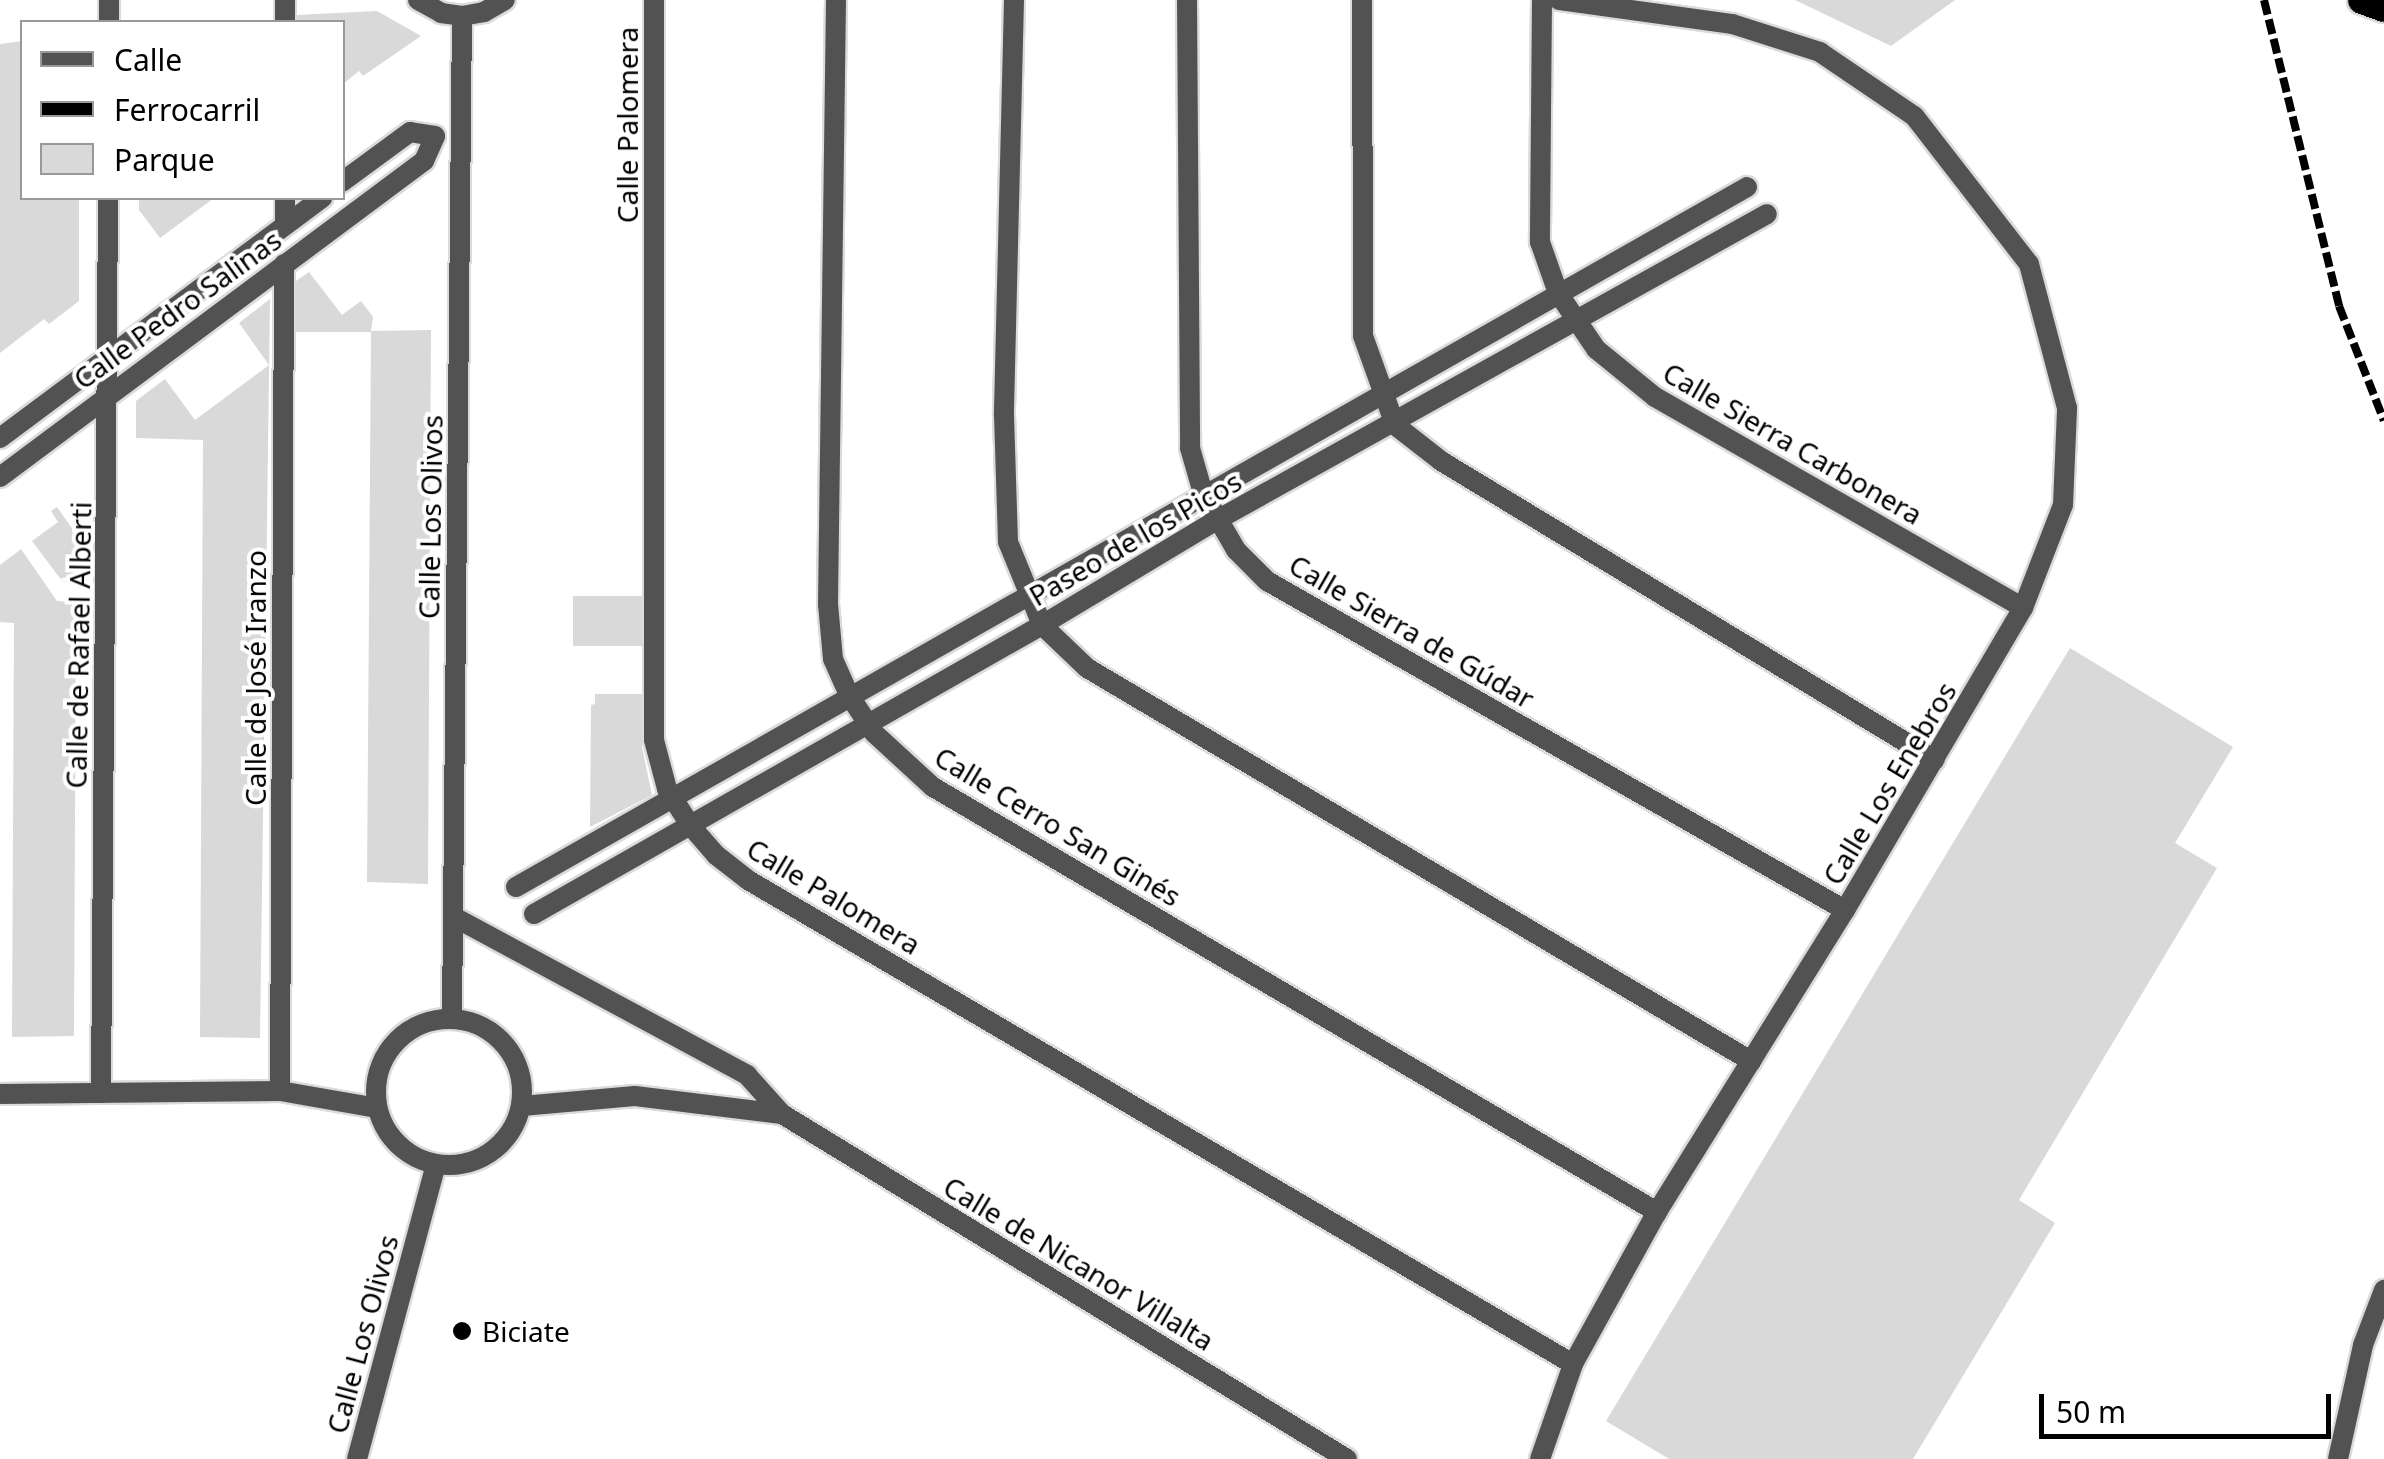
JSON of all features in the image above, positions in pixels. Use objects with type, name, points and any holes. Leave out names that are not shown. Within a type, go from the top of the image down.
[{"type":"highway","points":[[2362,0],[2384,8]]},
{"type":"street","points":[[418,0],[442,14],[462,16],[484,12],[505,0]]},
{"type":"street","name":"Calle Palomera","points":[[654,0],[654,740],[671,796],[690,825],[716,855],[748,880],[1573,1364]]},
{"type":"street","name":"Calle Cerro San Ginés","points":[[836,0],[828,604],[833,659],[848,695],[890,752],[934,787],[1657,1212]]},
{"type":"street","points":[[1014,0],[1004,415],[1008,542],[1042,625],[1102,677],[1751,1061]]},
{"type":"street","name":"Calle Sierra de Gúdar","points":[[1188,0],[1190,448],[1203,493],[1236,550],[1268,581],[1846,910]]},
{"type":"street","points":[[1362,0],[1364,336],[1396,424],[1441,461],[1935,760]]},
{"type":"street","name":"Calle Sierra Carbonera","points":[[1542,0],[1540,242],[1558,293],[1596,350],[1655,397],[2024,608]]},
{"type":"street","name":"Calle Los Enebros","points":[[1540,1459],[1573,1364],[1657,1212],[1846,910],[2024,608],[2062,505],[2067,408],[2029,264],[1914,116],[1820,52],[1802,46],[1732,24],[1559,0]]},
{"type":"street","name":"Calle Los Olivos","points":[[452,1018],[462,16]]},
{"type":"street","name":"Calle Pedro Salinas","points":[[0,477],[108,392],[424,161],[435,136],[410,132],[345,180]]},
{"type":"street","name":"Paseo de los Picos","points":[[516,887],[1747,187]]},
{"type":"street","name":"Calle de Rafael Alberti","points":[[101,1094],[108,200]]},
{"type":"street","points":[[285,200],[285,225]]},
{"type":"street","name":"Calle Pedro Salinas","points":[[0,438],[319,200]]},
{"type":"street","name":"Paseo de los Picos","points":[[534,914],[1042,625],[1216,520],[1396,424],[1767,214]]},
{"type":"street","name":"Calle de José Iranzo","points":[[280,1091],[284,264]]},
{"type":"street","name":"Calle de Nicanor Villalta","points":[[454,916],[747,1075],[782,1114],[1348,1459]]},
{"type":"street","points":[[452,1018],[477,1024],[498,1037],[514,1057],[522,1080],[522,1106],[514,1128],[500,1146],[459,1166],[436,1165],[398,1145],[377,1108],[375,1086],[392,1044],[430,1020],[452,1018]]},
{"type":"street","points":[[0,1094],[280,1091],[377,1108]]},
{"type":"street","name":"Calle de Nicanor Villalta","points":[[522,1106],[635,1096],[782,1114]]},
{"type":"street","name":"Calle Los Olivos","points":[[356,1459],[436,1165]]},
{"type":"street","points":[[2338,1459],[2364,1345],[2384,1290]]},
{"type":"green space","points":[[1795,0],[1955,0],[1891,46]]},
{"type":"green space","points":[[377,11],[421,36],[363,76],[359,71],[345,82],[345,20],[297,20],[297,15]]},
{"type":"green space","points":[[20,41],[20,200],[79,200],[79,301],[49,324],[44,319],[0,353],[0,44]]},
{"type":"green space","points":[[139,200],[211,200],[160,238],[139,210]]},
{"type":"green space","points":[[309,272],[342,315],[361,301],[373,317],[371,331],[431,330],[428,884],[367,882],[371,332],[296,332],[296,281]]},
{"type":"green space","points":[[270,299],[260,1038],[200,1037],[203,440],[136,438],[136,401],[165,379],[195,420],[269,365],[239,323]]},
{"type":"green space","points":[[57,507],[76,534],[76,586],[62,581],[32,541],[58,522],[51,511]]},
{"type":"green space","points":[[21,549],[57,601],[76,603],[74,1036],[12,1037],[14,623],[0,622],[0,565]]},
{"type":"green space","points":[[573,596],[644,596],[644,646],[573,646]]},
{"type":"green space","points":[[2070,648],[2233,747],[2175,843],[2217,868],[2019,1200],[2055,1223],[1913,1459],[1669,1459],[1606,1421]]},
{"type":"green space","points":[[595,694],[644,694],[642,747],[652,795],[590,827],[591,705],[595,704]]},
{"type":"railway","points":[[2264,0],[2339,306],[2384,421]]},
{"type":"place","name":"Biciate","points":[[462,1331]]}]
